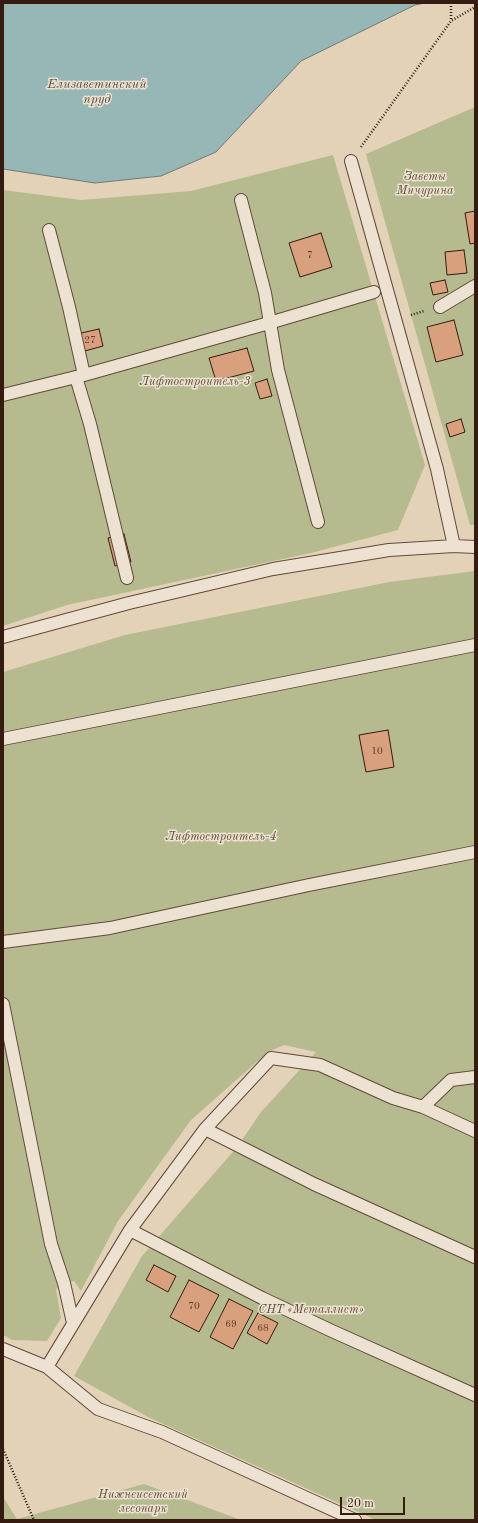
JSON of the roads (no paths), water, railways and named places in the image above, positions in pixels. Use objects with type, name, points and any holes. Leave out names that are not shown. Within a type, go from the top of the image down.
[{"type":"lane","points":[[351,161],[437,469],[454,546]]},
{"type":"lane","points":[[241,200],[265,293],[278,370],[318,522]]},
{"type":"lane","points":[[49,230],[69,306],[80,376],[90,424],[127,578]]},
{"type":"lane","points":[[440,307],[475,286]]},
{"type":"lane","points":[[3,395],[80,376],[374,292]]},
{"type":"lane","points":[[3,637],[129,603],[273,570],[389,550],[454,546],[475,547]]},
{"type":"lane","points":[[3,739],[475,645]]},
{"type":"lane","points":[[3,942],[110,928],[309,885],[475,852]]},
{"type":"lane","points":[[3,1004],[51,1244],[64,1283],[73,1323]]},
{"type":"lane","points":[[47,1367],[130,1230],[205,1130],[271,1058],[320,1065],[393,1098],[422,1107],[475,1131]]},
{"type":"lane","points":[[422,1107],[451,1080],[475,1077]]},
{"type":"lane","points":[[205,1130],[314,1184],[475,1257]]},
{"type":"lane","points":[[130,1230],[332,1331],[475,1395]]},
{"type":"lane","points":[[3,1349],[47,1367],[98,1409],[162,1432],[355,1520]]},
{"type":"water","name":"Елизаветинский пруд","points":[[3,3],[425,3],[415,5],[301,61],[216,152],[161,176],[95,183],[3,169]]},
{"type":"park label","name":"Заветы Мичурина","points":[[425,184]]},
{"type":"park label","name":"Лифтостроитель-3","points":[[195,382]]},
{"type":"park label","name":"Лифтостроитель-4","points":[[221,837]]},
{"type":"park label","name":"СНТ «Металлист»","points":[[311,1310]]},
{"type":"park label","name":"Нижнеисетский лесопарк","points":[[143,1502]]}]
